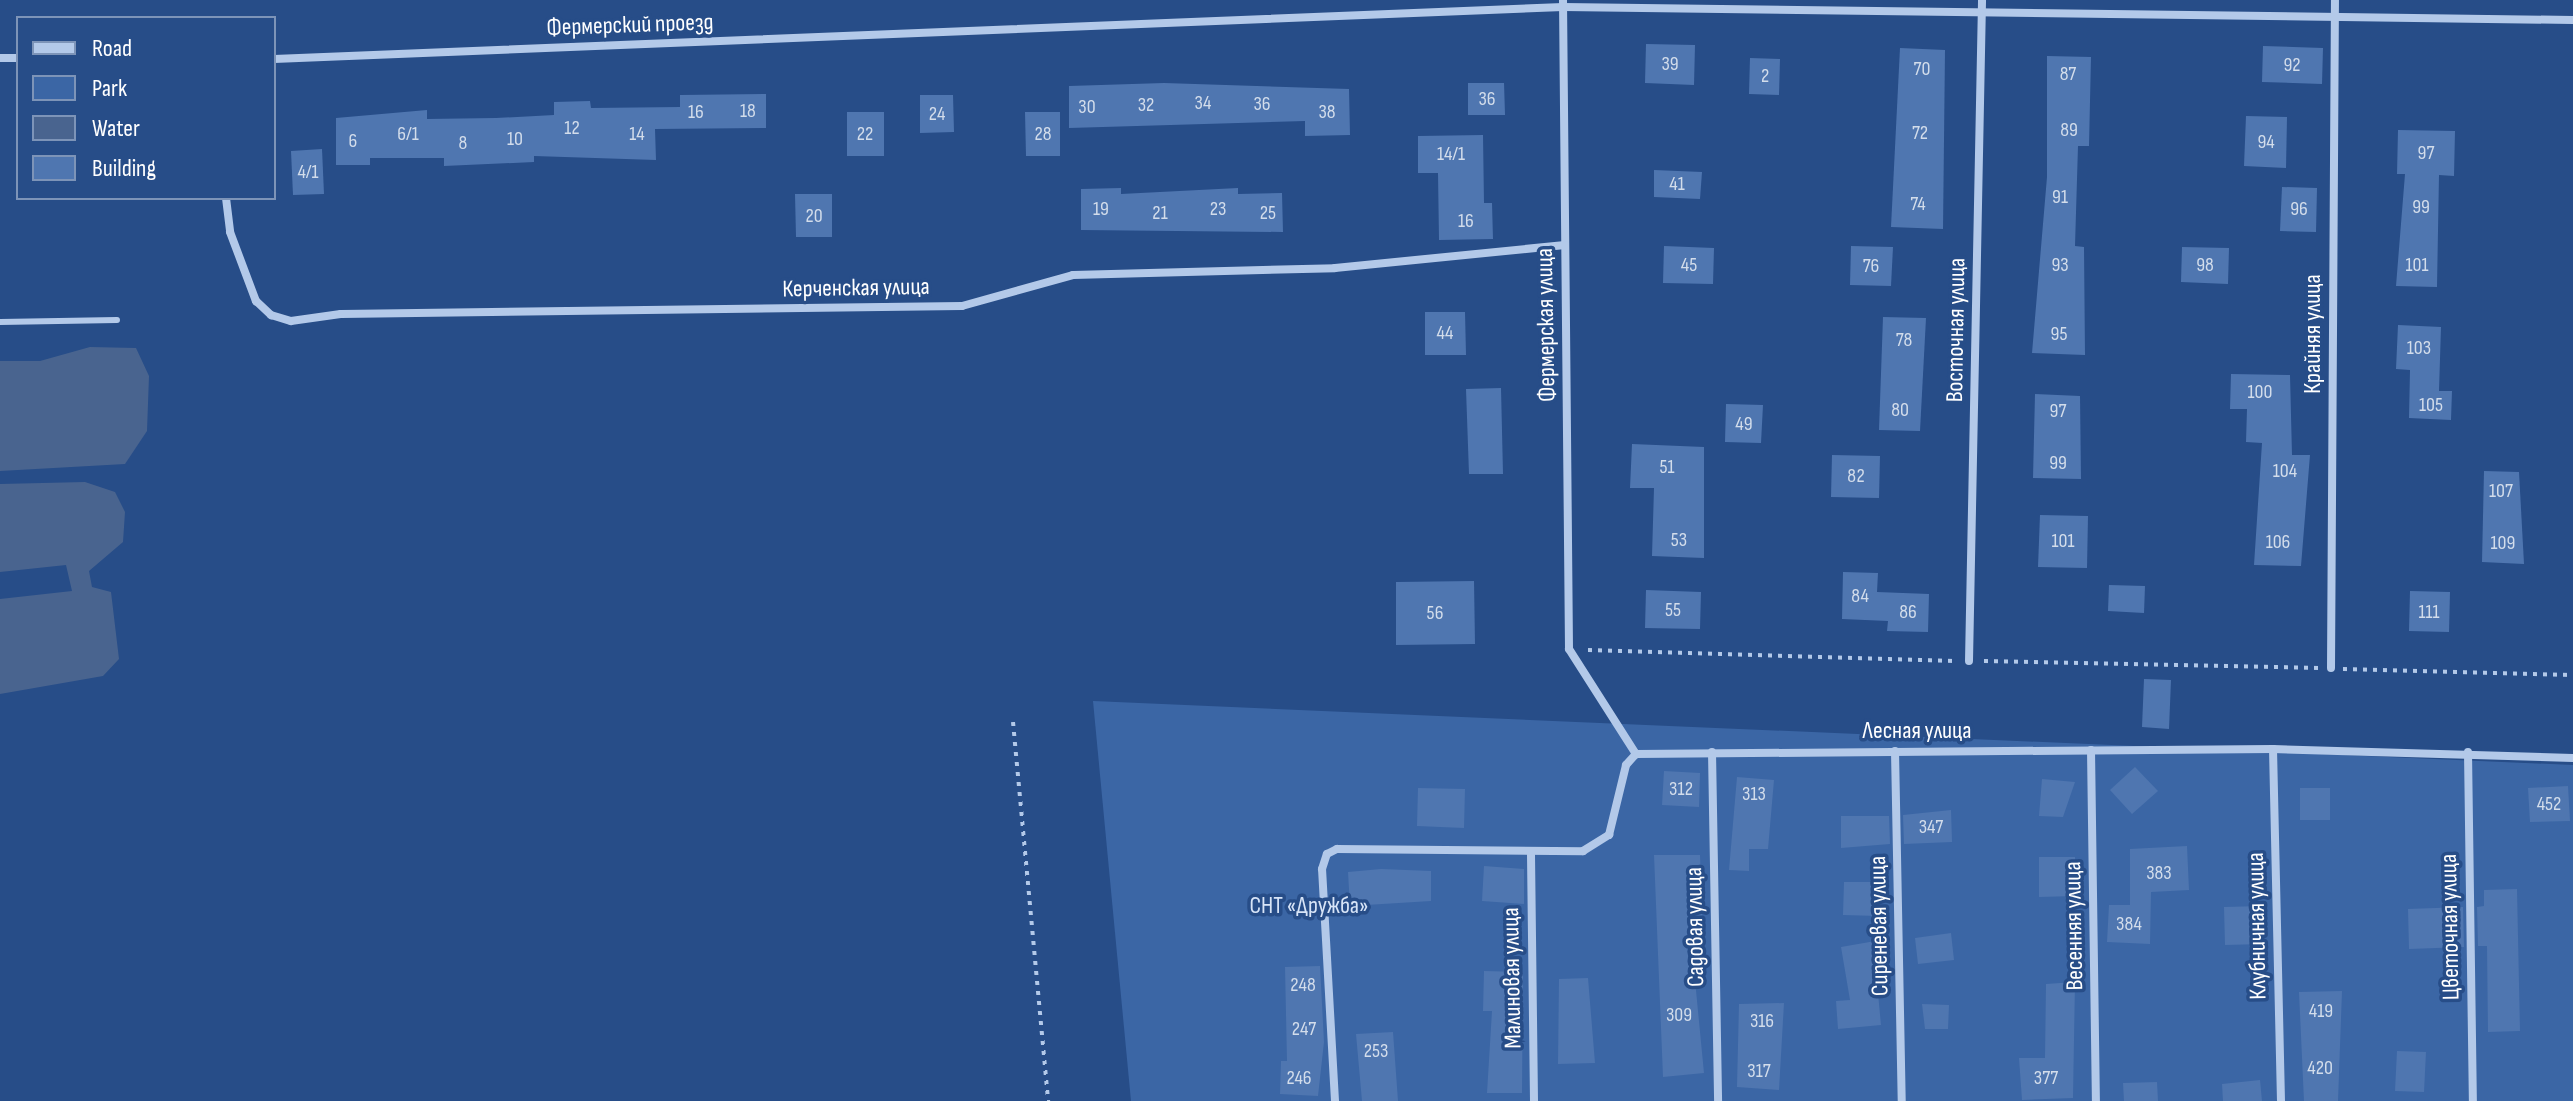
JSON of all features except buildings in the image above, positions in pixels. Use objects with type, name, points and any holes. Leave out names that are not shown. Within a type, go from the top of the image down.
[{"type":"street","name":"Крайняя улица","points":[[2331,668],[2335,0]]},
{"type":"street","name":"Фермерский проезд","points":[[276,59],[1563,4],[1982,4],[2573,20]]},
{"type":"street","name":"Фермерская улица","points":[[1563,4],[1569,649]]},
{"type":"street","name":"Восточная улица","points":[[1969,661],[1982,4]]},
{"type":"street","name":"Керченская улица","points":[[226,200],[230,232],[256,301],[271,315],[291,321],[341,314],[962,306],[1073,275],[1335,268],[1565,245]]},
{"type":"street","points":[[1335,1101],[1322,869],[1327,854],[1337,849],[1531,855],[1583,851],[1609,835],[1626,765],[1636,754],[1569,649]]},
{"type":"street","name":"Лесная улица","points":[[1636,754],[2273,749],[2468,752],[2573,758]]},
{"type":"street","name":"Клубничная улица","points":[[2273,749],[2281,1101]]},
{"type":"street","name":"Весенняя улица","points":[[2091,750],[2096,1101]]},
{"type":"street","name":"Сиреневая улица","points":[[1895,751],[1902,1101]]},
{"type":"street","name":"Садовая улица","points":[[1712,752],[1718,1101]]},
{"type":"street","name":"Цветочная улица","points":[[2468,752],[2473,1101]]},
{"type":"street","name":"Малиновая улица","points":[[1531,855],[1534,1101]]},
{"type":"lane","points":[[0,322],[117,320]]},
{"type":"path","points":[[1569,649],[2573,675]]},
{"type":"path","points":[[1013,722],[1048,1101]]},
{"type":"green space","name":"СНТ «Дружба»","points":[[1093,701],[2573,765],[2573,1101],[1131,1101]]},
{"type":"water","points":[[90,347],[136,348],[149,376],[147,431],[125,464],[0,471],[0,361],[40,361]]},
{"type":"water","points":[[85,482],[115,492],[125,512],[123,542],[89,571],[92,587],[111,592],[119,659],[103,676],[0,694],[0,599],[72,591],[66,565],[0,572],[0,484]]}]
